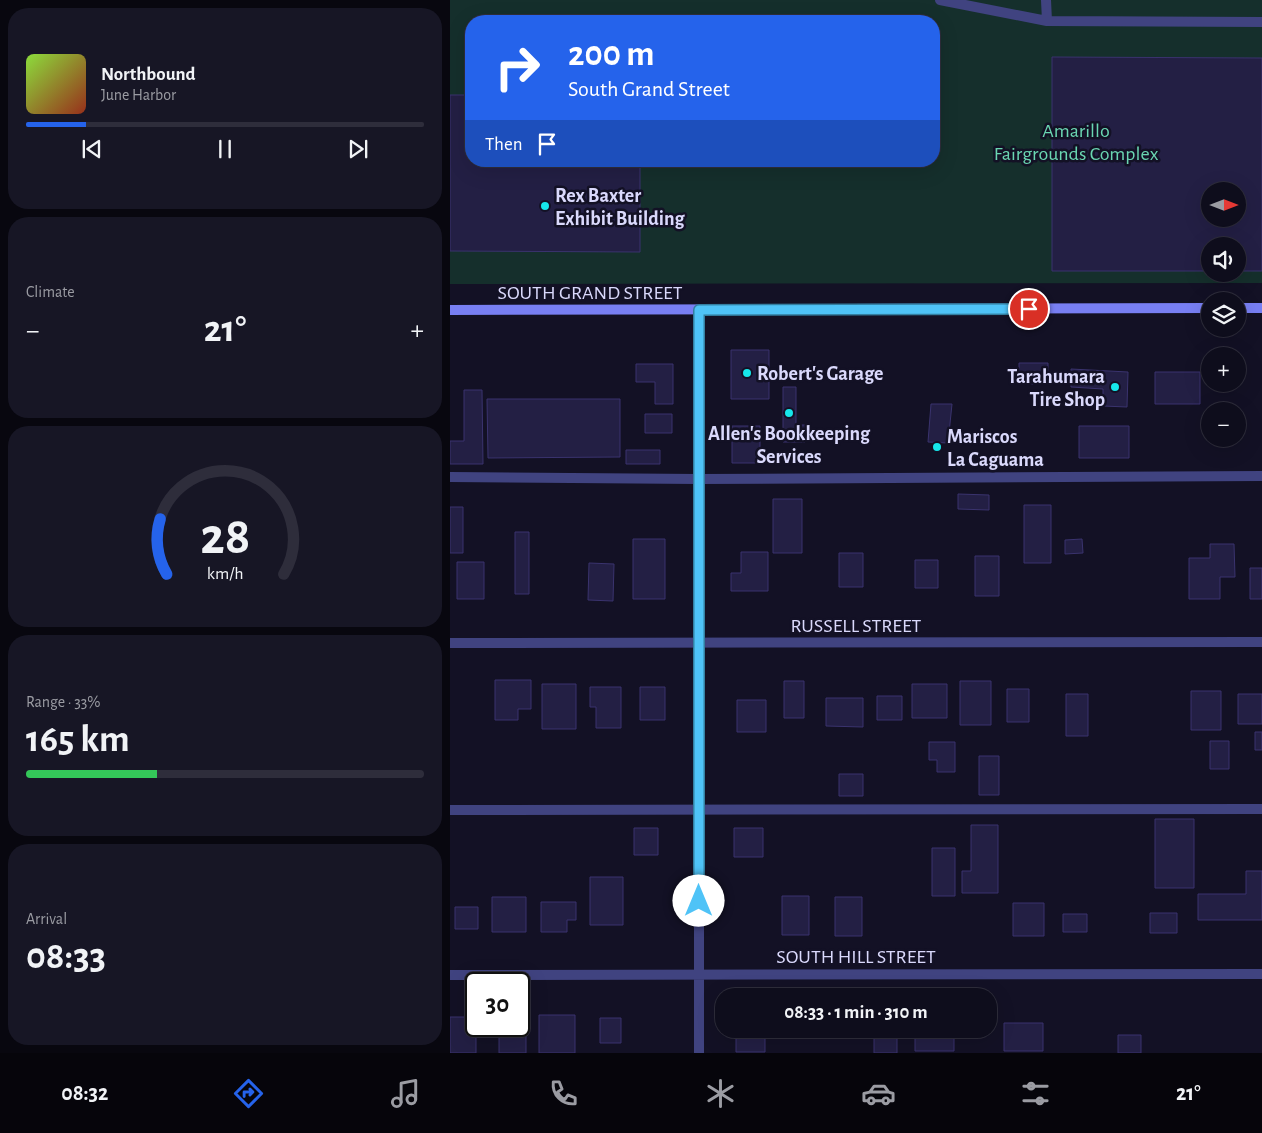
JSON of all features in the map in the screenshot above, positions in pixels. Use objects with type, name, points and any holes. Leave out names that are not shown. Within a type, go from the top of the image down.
[{"type":"main road","name":"SOUTH GRAND STREET","points":[[450,310],[1201,308]]},
{"type":"main road","points":[[1246,308],[1262,308]]},
{"type":"street","points":[[940,0],[1046,21],[1262,22]]},
{"type":"street","points":[[1046,0],[1046,21]]},
{"type":"street","points":[[699,310],[700,1053]]},
{"type":"street","points":[[450,477],[698,479],[1262,476]]},
{"type":"street","name":"RUSSELL STREET","points":[[450,643],[1262,642]]},
{"type":"street","points":[[450,810],[1262,809]]},
{"type":"street","name":"SOUTH HILL STREET","points":[[450,975],[1262,974]]},
{"type":"green space","name":"Amarillo Fairgrounds Complex","points":[[450,0],[1262,0],[1262,283],[450,284]]},
{"type":"building","points":[[1052,57],[1262,58],[1262,271],[1246,271],[1246,237],[1201,237],[1201,271],[1052,271]]},
{"type":"building","name":"Rex Baxter Exhibit Building","points":[[450,95],[465,95],[465,167],[640,167],[640,252],[450,251]]},
{"type":"building","points":[[731,350],[769,350],[769,399],[731,399]]},
{"type":"building","points":[[1019,363],[1048,363],[1048,384],[1019,384]]},
{"type":"building","points":[[636,364],[673,364],[673,404],[655,404],[655,382],[636,382]]},
{"type":"building","points":[[1071,369],[1128,372],[1127,407],[1103,406],[1103,389],[1071,387]]},
{"type":"building","points":[[1155,372],[1200,372],[1200,404],[1155,404]]},
{"type":"building","points":[[783,387],[796,387],[796,425],[805,425],[805,442],[783,442]]},
{"type":"building","points":[[464,390],[482,390],[483,464],[450,464],[450,441],[464,441]]},
{"type":"building","points":[[487,399],[620,399],[620,457],[488,458]]},
{"type":"building","points":[[931,404],[952,404],[948,443],[928,442]]},
{"type":"building","points":[[645,414],[672,414],[672,433],[645,433]]},
{"type":"building","points":[[732,426],[760,426],[760,463],[732,463]]},
{"type":"building","points":[[1079,426],[1129,426],[1129,458],[1079,458]]},
{"type":"building","points":[[626,450],[660,450],[660,464],[626,464]]},
{"type":"building","points":[[958,494],[989,495],[989,510],[958,509]]},
{"type":"building","points":[[773,499],[802,499],[802,553],[773,553]]},
{"type":"building","points":[[1024,505],[1051,505],[1051,563],[1024,563]]},
{"type":"building","points":[[450,507],[463,507],[463,553],[450,553]]},
{"type":"building","points":[[515,532],[529,532],[529,594],[515,594]]},
{"type":"building","points":[[633,539],[665,539],[665,599],[633,599]]},
{"type":"building","points":[[1082,539],[1083,553],[1065,554],[1065,540]]},
{"type":"building","points":[[1210,544],[1234,544],[1235,577],[1220,577],[1220,599],[1189,599],[1189,558],[1210,558]]},
{"type":"building","points":[[741,552],[768,552],[768,591],[731,591],[731,573],[741,573]]},
{"type":"building","points":[[839,553],[863,553],[863,587],[839,587]]},
{"type":"building","points":[[975,556],[999,556],[999,596],[975,596]]},
{"type":"building","points":[[915,560],[938,560],[938,588],[915,588]]},
{"type":"building","points":[[457,562],[484,562],[484,599],[457,599]]},
{"type":"building","points":[[589,563],[614,564],[613,601],[588,600]]},
{"type":"building","points":[[1250,568],[1262,568],[1262,599],[1250,599]]},
{"type":"building","points":[[495,680],[531,680],[531,709],[518,709],[518,720],[495,720]]},
{"type":"building","points":[[784,681],[804,681],[804,718],[784,718]]},
{"type":"building","points":[[960,681],[991,681],[991,725],[960,725]]},
{"type":"building","points":[[542,684],[576,684],[576,729],[542,729]]},
{"type":"building","points":[[912,684],[947,684],[947,718],[912,718]]},
{"type":"building","points":[[590,687],[621,687],[621,728],[596,728],[596,707],[590,707]]},
{"type":"building","points":[[640,687],[665,687],[665,720],[640,720]]},
{"type":"building","points":[[1007,689],[1029,689],[1029,722],[1007,722]]},
{"type":"building","points":[[1191,691],[1221,691],[1221,730],[1191,730]]},
{"type":"building","points":[[1066,694],[1088,694],[1088,736],[1066,736]]},
{"type":"building","points":[[1238,694],[1262,694],[1262,724],[1238,724]]},
{"type":"building","points":[[877,696],[902,696],[902,720],[877,720]]},
{"type":"building","points":[[826,698],[863,698],[863,727],[826,726]]},
{"type":"building","points":[[737,700],[766,700],[766,732],[737,732]]},
{"type":"building","points":[[1255,732],[1262,732],[1262,750],[1255,750]]},
{"type":"building","points":[[1210,741],[1229,741],[1229,769],[1210,769]]},
{"type":"building","points":[[929,742],[955,742],[955,772],[937,772],[937,760],[929,760]]},
{"type":"building","points":[[979,756],[999,756],[999,795],[979,795]]},
{"type":"building","points":[[839,774],[863,774],[863,796],[839,796]]},
{"type":"building","points":[[1155,819],[1194,819],[1194,888],[1155,888]]},
{"type":"building","points":[[971,825],[998,825],[998,893],[962,893],[962,871],[971,871]]},
{"type":"building","points":[[634,828],[658,828],[658,855],[634,855]]},
{"type":"building","points":[[734,828],[763,828],[763,857],[734,857]]},
{"type":"building","points":[[932,848],[955,848],[955,896],[932,896]]},
{"type":"building","points":[[1246,871],[1262,871],[1262,920],[1198,920],[1198,894],[1246,894]]},
{"type":"building","points":[[590,877],[623,877],[623,925],[590,925]]},
{"type":"building","points":[[782,896],[809,896],[809,935],[782,935]]},
{"type":"building","points":[[492,897],[526,897],[526,932],[492,932]]},
{"type":"building","points":[[835,897],[862,897],[862,936],[835,936]]},
{"type":"building","points":[[541,902],[576,902],[576,920],[567,920],[567,932],[541,932]]},
{"type":"building","points":[[1013,903],[1044,903],[1044,936],[1013,936]]},
{"type":"building","points":[[455,907],[478,907],[478,929],[455,929]]},
{"type":"building","points":[[1150,913],[1177,913],[1177,933],[1150,933]]},
{"type":"building","points":[[1063,914],[1087,914],[1087,932],[1063,932]]},
{"type":"building","points":[[539,1015],[575,1015],[575,1053],[539,1053]]},
{"type":"building","points":[[450,1017],[465,1017],[465,1037],[476,1037],[476,1053],[450,1053]]},
{"type":"building","points":[[600,1018],[621,1018],[621,1043],[600,1043]]},
{"type":"building","points":[[1004,1023],[1043,1023],[1043,1051],[1004,1051]]},
{"type":"building","points":[[1118,1035],[1141,1035],[1141,1053],[1118,1053]]},
{"type":"building","points":[[499,1037],[526,1037],[526,1053],[499,1053]]},
{"type":"building","points":[[736,1038],[765,1038],[765,1052],[736,1052]]},
{"type":"building","points":[[874,1038],[897,1038],[897,1053],[874,1053]]},
{"type":"building","points":[[915,1038],[954,1038],[954,1051],[915,1051]]},
{"type":"place","name":"Rex Baxter Exhibit Building","points":[[545,206]]},
{"type":"place","name":"Robert's Garage","points":[[747,373]]},
{"type":"place","name":"Tarahumara Tire Shop","points":[[1115,387]]},
{"type":"place","name":"Allen's Bookkeeping Services","points":[[789,413]]},
{"type":"place","name":"Mariscos La Caguama","points":[[937,447]]},
{"type":"route","points":[[699,901],[699,310],[1029,309]]}]
